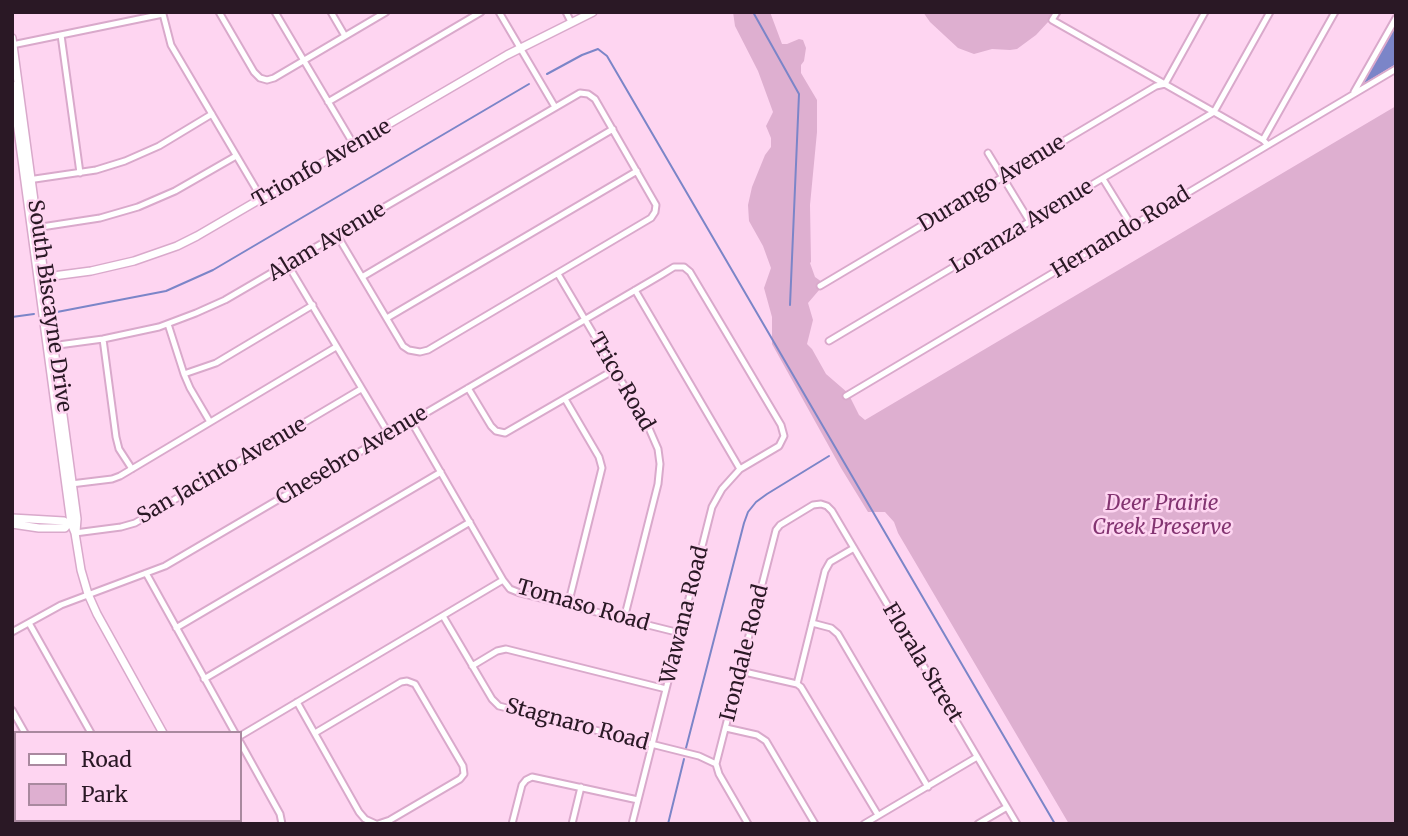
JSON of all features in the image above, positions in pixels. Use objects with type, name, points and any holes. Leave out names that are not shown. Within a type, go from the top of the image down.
[{"type":"street","points":[[219,12],[254,72],[263,79],[274,78],[386,12]]},
{"type":"street","points":[[275,12],[354,146]]},
{"type":"street","points":[[331,12],[345,36]]},
{"type":"street","points":[[328,102],[481,12]]},
{"type":"street","points":[[499,12],[555,107]]},
{"type":"street","points":[[566,12],[571,22]]},
{"type":"street","name":"Trionfo Avenue","points":[[42,278],[108,268],[155,255],[197,236],[520,48],[593,12]]},
{"type":"street","points":[[1057,12],[1052,20],[1265,143],[1335,12]]},
{"type":"street","points":[[1165,84],[1205,12]]},
{"type":"street","points":[[1214,112],[1270,12]]},
{"type":"street","points":[[13,45],[165,13],[172,46],[262,199]]},
{"type":"street","points":[[1353,95],[1396,18]]},
{"type":"street","points":[[61,35],[80,173]]},
{"type":"street","name":"South Biscayne Drive","points":[[12,38],[28,180]]},
{"type":"street","name":"Hernando Road","points":[[846,396],[1132,226],[1265,143],[1396,69]]},
{"type":"street","name":"Durango Avenue","points":[[820,286],[1156,86],[1165,84]]},
{"type":"street","name":"South Biscayne Drive","points":[[12,85],[35,228],[72,523],[80,564],[88,594],[101,621],[162,731]]},
{"type":"street","name":"Alam Avenue","points":[[51,346],[103,339],[168,324],[225,300],[580,93],[595,99],[612,129]]},
{"type":"street","name":"Loranza Avenue","points":[[829,341],[1214,112]]},
{"type":"street","points":[[28,180],[111,166],[139,155],[212,114]]},
{"type":"street","points":[[337,235],[403,346],[418,352],[428,350],[651,218],[655,212],[655,202],[612,129],[362,276]]},
{"type":"street","points":[[988,153],[1030,222]]},
{"type":"street","points":[[35,228],[100,218],[138,207],[176,191],[236,156]]},
{"type":"street","points":[[387,318],[637,171]]},
{"type":"street","points":[[1103,179],[1132,226]]},
{"type":"street","points":[[288,265],[389,434]]},
{"type":"street","name":"Chesebro Avenue","points":[[12,632],[61,605],[177,559],[674,267],[684,267],[690,272],[785,436]]},
{"type":"street","name":"Trico Road","points":[[558,274],[653,434],[658,449],[658,484],[624,619]]},
{"type":"street","points":[[635,290],[740,469]]},
{"type":"street","points":[[184,374],[216,363],[313,305]]},
{"type":"street","points":[[168,324],[184,374],[210,422]]},
{"type":"street","points":[[103,339],[117,443],[132,468]]},
{"type":"street","points":[[69,485],[112,479],[336,347]]},
{"type":"street","points":[[468,388],[491,426],[502,433],[511,431],[614,370]]},
{"type":"street","name":"San Jacinto Avenue","points":[[75,533],[135,523],[361,389]]},
{"type":"street","points":[[565,399],[599,457],[602,468],[568,605]]},
{"type":"street","name":"Tomaso Road","points":[[411,421],[510,589],[680,633]]},
{"type":"street","name":"Wawana Road","points":[[632,824],[712,507],[722,489],[740,469],[779,446],[785,436]]},
{"type":"street","points":[[176,628],[441,472]]},
{"type":"street","name":"Irondale Road","points":[[716,764],[776,530],[813,505],[824,505]]},
{"type":"street","name":"Florala Street","points":[[824,505],[832,511],[1017,824]]},
{"type":"street","points":[[12,518],[72,523]]},
{"type":"street","points":[[204,679],[470,522]]},
{"type":"street","points":[[12,524],[65,528],[72,523]]},
{"type":"street","points":[[797,684],[826,567],[854,548]]},
{"type":"street","points":[[146,573],[233,731]]},
{"type":"street","points":[[242,735],[503,580]]},
{"type":"street","name":"Stagnaro Road","points":[[443,616],[492,699],[502,707],[699,757],[716,764]]},
{"type":"street","points":[[29,623],[90,731]]},
{"type":"street","points":[[812,623],[831,628],[838,634],[928,787]]},
{"type":"street","points":[[472,666],[497,651],[506,649],[666,689]]},
{"type":"street","points":[[740,671],[797,684],[804,690],[878,815]]},
{"type":"street","points":[[297,702],[359,812],[374,823],[390,820],[460,779],[464,774],[463,766],[416,686],[411,682],[401,682],[315,733]]},
{"type":"street","points":[[12,710],[24,731]]},
{"type":"street","points":[[726,727],[757,734],[766,741],[815,824]]},
{"type":"street","points":[[242,746],[280,814],[282,824]]},
{"type":"street","points":[[864,824],[977,757]]},
{"type":"street","points":[[716,764],[748,824]]},
{"type":"street","points":[[512,824],[522,785],[529,778],[537,776],[638,800]]},
{"type":"street","points":[[572,824],[581,787]]},
{"type":"street","points":[[978,824],[1007,807]]},
{"type":"green space","name":"Deer Prairie Creek Preserve","points":[[733,12],[770,12],[782,44],[799,39],[803,40],[806,48],[801,73],[817,100],[817,132],[810,205],[810,263],[815,277],[822,282],[817,285],[820,289],[808,303],[813,320],[807,344],[826,374],[848,393],[843,395],[845,399],[850,397],[859,415],[865,420],[1396,106],[1396,824],[1069,824],[894,522],[885,512],[868,512],[772,344],[772,317],[764,288],[771,268],[749,221],[748,205],[752,187],[771,147],[766,126],[773,112],[758,71],[735,26]]},
{"type":"green space","points":[[923,12],[1054,12],[1036,35],[1017,49],[992,49],[974,54],[958,48]]},
{"type":"water","points":[[1396,26],[1396,64],[1363,84]]},
{"type":"waterway","points":[[753,12],[799,94],[790,305]]},
{"type":"waterway","points":[[547,74],[598,49],[607,56],[1055,824]]},
{"type":"waterway","points":[[57,312],[166,291],[213,270],[529,84]]},
{"type":"waterway","points":[[12,317],[34,314]]},
{"type":"waterway","points":[[686,748],[748,512],[767,494],[829,456]]},
{"type":"waterway","points":[[668,824],[684,759]]}]
